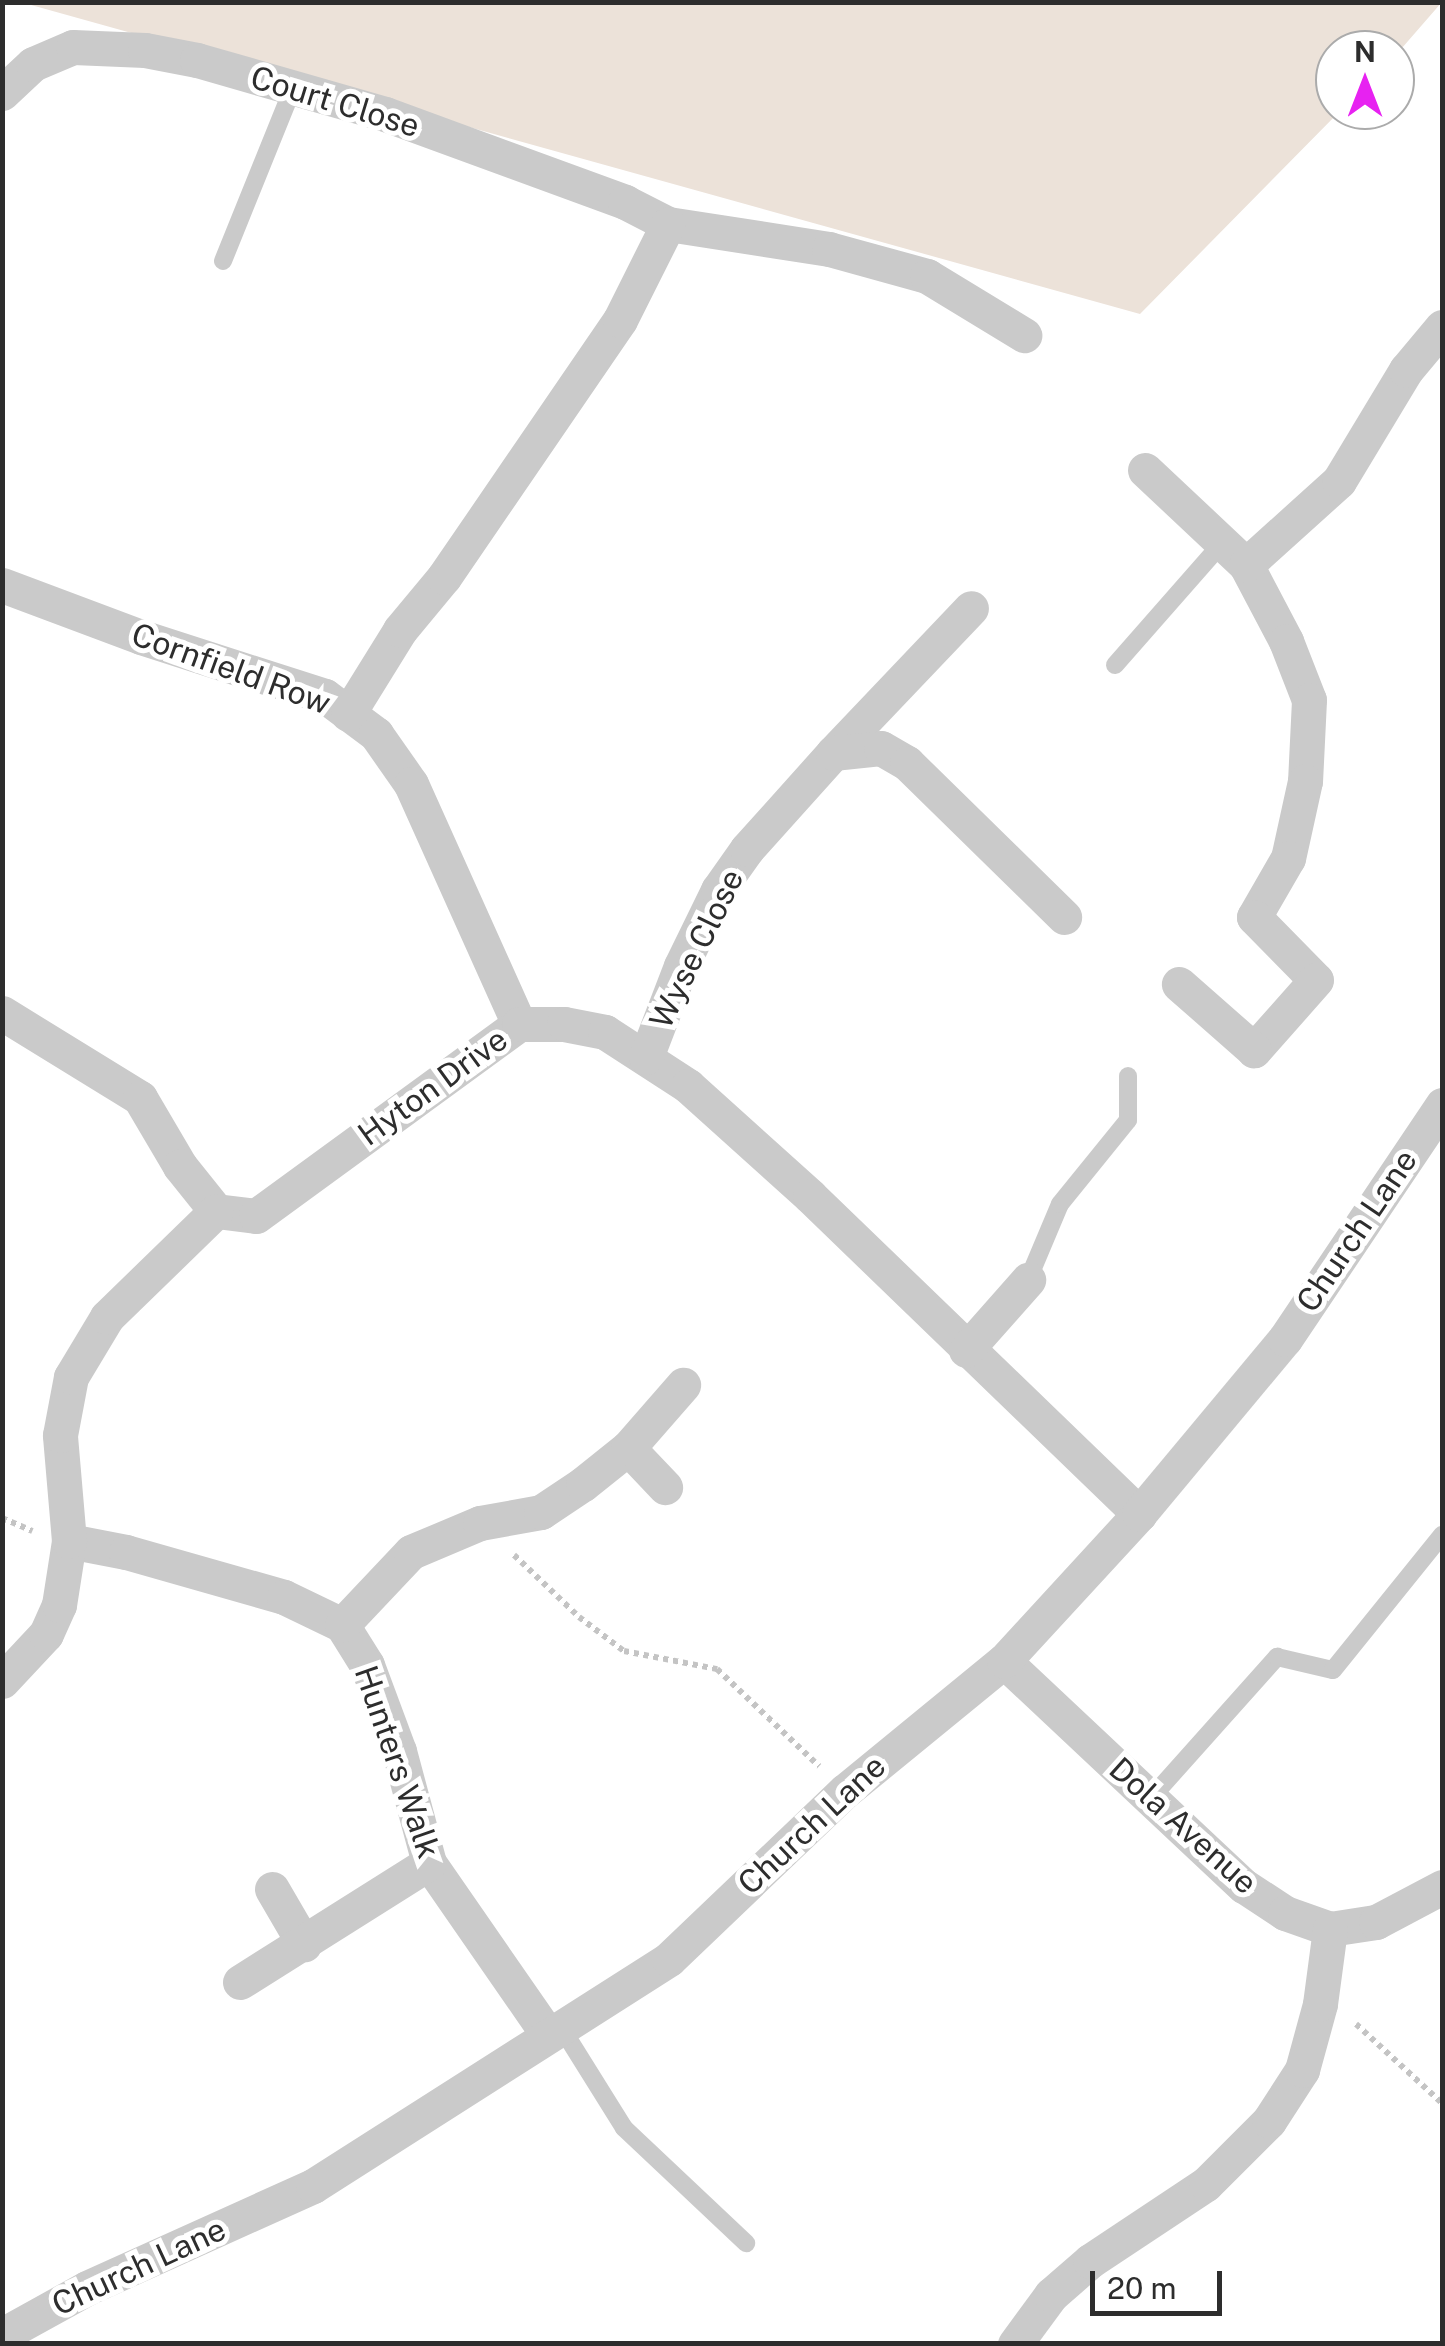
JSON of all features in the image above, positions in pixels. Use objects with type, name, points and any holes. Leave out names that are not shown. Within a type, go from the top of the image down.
[{"type":"street","name":"Court Close","points":[[2,94],[18,76],[52,53],[93,45],[197,60],[422,128],[625,202],[668,224],[829,249],[927,276],[1024,335]]},
{"type":"street","points":[[348,714],[400,630],[444,577],[620,320],[668,224]]},
{"type":"street","points":[[1234,553],[1338,481],[1406,370],[1442,327]]},
{"type":"street","points":[[1145,470],[1234,553],[1286,640],[1309,700],[1305,781],[1288,858],[1254,916],[1316,980],[1254,1050],[1180,984]]},
{"type":"street","name":"Cornfield Row","points":[[2,584],[141,637],[325,696],[376,734],[412,784],[519,1024]]},
{"type":"street","name":"Wyse Close","points":[[646,1057],[681,966],[718,890],[746,850],[971,608]]},
{"type":"street","points":[[833,753],[881,748],[907,763],[1064,917]]},
{"type":"street","points":[[2,1014],[140,1098],[180,1166],[216,1211],[108,1317],[71,1377],[60,1435],[69,1541],[59,1605],[46,1634],[2,1681]]},
{"type":"street","name":"Hyton Drive","points":[[216,1211],[256,1216],[519,1024],[564,1024],[605,1032],[688,1086],[810,1196],[1139,1514]]},
{"type":"street","name":"Church Lane","points":[[2,2335],[87,2288],[313,2186],[669,1959],[845,1791],[1004,1661],[1139,1514],[1285,1339],[1442,1104]]},
{"type":"street","points":[[966,1350],[1028,1280]]},
{"type":"street","points":[[342,1625],[411,1552],[480,1523],[541,1512],[628,1448],[683,1385]]},
{"type":"street","points":[[628,1448],[666,1487]]},
{"type":"street","name":"Hunters Walk","points":[[69,1541],[126,1552],[284,1597],[342,1625],[366,1665],[392,1734],[429,1863],[554,2031]]},
{"type":"street","name":"Dola Avenue","points":[[1004,1661],[1244,1886],[1285,1912],[1330,1929]]},
{"type":"street","points":[[240,1982],[429,1863]]},
{"type":"street","points":[[1015,2344],[1051,2295],[1077,2272],[1206,2184],[1269,2122],[1302,2070],[1320,2004],[1330,1929],[1376,1922],[1442,1887]]},
{"type":"street","points":[[272,1889],[304,1944]]},
{"type":"lane","points":[[222,261],[293,88]]},
{"type":"lane","points":[[1115,666],[1234,553]]},
{"type":"lane","points":[[1028,1280],[1060,1204],[1128,1120],[1128,1076]]},
{"type":"lane","points":[[1150,1800],[1277,1657],[1334,1670],[1442,1534]]},
{"type":"lane","points":[[554,2031],[624,2128],[746,2242]]},
{"type":"path","points":[[480,1523],[579,1617],[624,1651],[717,1669],[845,1791]]},
{"type":"path","points":[[1320,2004],[1349,2018],[1442,2103]]},
{"type":"shaded area","points":[[1442,2],[1415,33],[1415,30],[1315,30],[1315,130],[1321,130],[1140,314],[24,3]]}]
